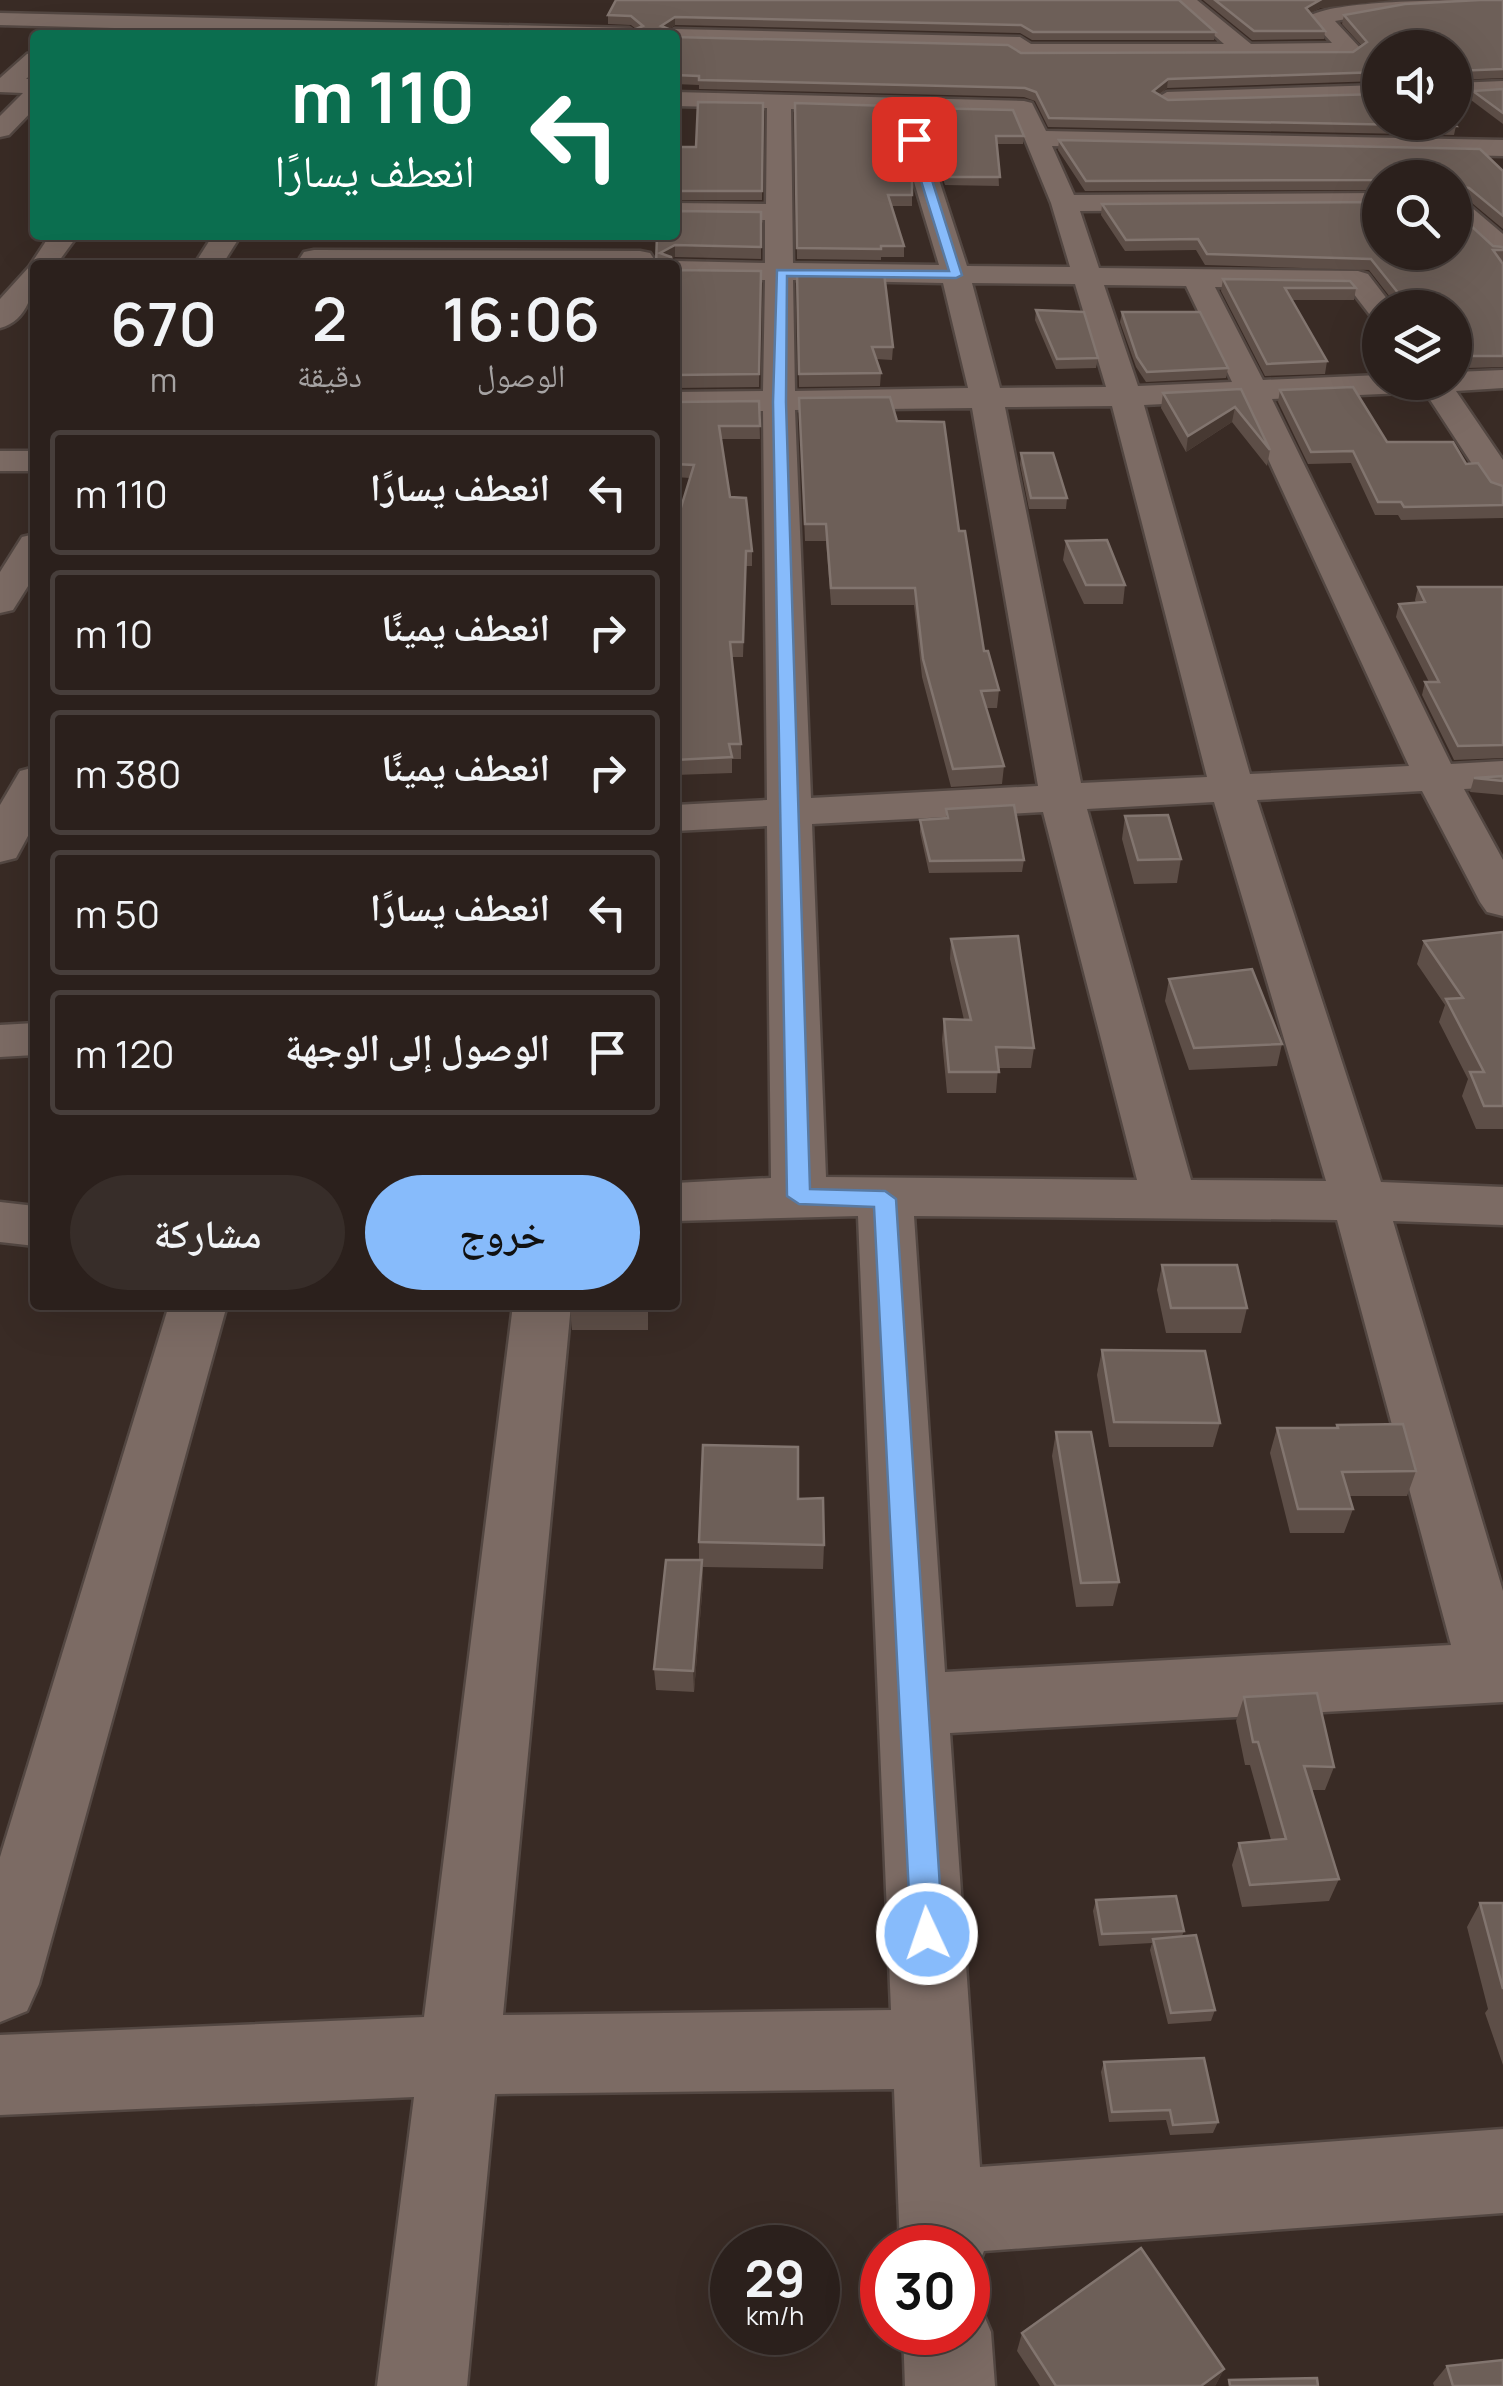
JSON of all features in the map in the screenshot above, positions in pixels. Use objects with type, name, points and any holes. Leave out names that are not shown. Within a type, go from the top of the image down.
[{"type":"street","points":[[69,28],[102,0]]},
{"type":"street","points":[[194,29],[227,0]]},
{"type":"street","points":[[319,30],[345,0]]},
{"type":"street","points":[[1184,0],[1246,51]]},
{"type":"street","points":[[680,101],[780,102],[837,96],[903,105],[1139,51],[1351,50],[1319,17],[1364,4],[1482,3]]},
{"type":"street","points":[[703,45],[717,12]]},
{"type":"street","points":[[0,20],[69,28],[256,30]]},
{"type":"street","points":[[352,30],[582,28]]},
{"type":"street","points":[[680,38],[703,45],[840,38],[1023,76],[1190,140],[1459,148],[1496,159]]},
{"type":"street","points":[[1139,51],[1190,140]]},
{"type":"street","points":[[2,86],[30,63]]},
{"type":"street","points":[[913,1704],[1498,1672],[1232,790],[1211,700],[1125,396],[1023,76]]},
{"type":"street","points":[[2,86],[30,86]]},
{"type":"street","points":[[1472,89],[1503,88]]},
{"type":"street","points":[[1167,99],[1362,92]]},
{"type":"street","points":[[1304,94],[1395,160]]},
{"type":"street","points":[[1472,94],[1503,112]]},
{"type":"street","points":[[0,130],[30,99]]},
{"type":"street","points":[[780,102],[780,402],[799,1196]]},
{"type":"street","points":[[903,105],[956,275],[987,399],[1062,799],[1169,1199]]},
{"type":"street","points":[[1448,140],[1459,148]]},
{"type":"street","points":[[1064,203],[1362,201]]},
{"type":"street","points":[[1295,202],[1316,228]]},
{"type":"street","points":[[680,211],[778,212]]},
{"type":"street","points":[[1472,220],[1500,242]]},
{"type":"street","points":[[318,253],[642,253]]},
{"type":"street","points":[[1337,254],[1365,290]]},
{"type":"street","points":[[680,270],[1358,280]]},
{"type":"street","points":[[1196,278],[1255,391],[1434,778],[1503,902]]},
{"type":"street","points":[[1472,381],[1503,379]]},
{"type":"street","points":[[680,402],[1125,396],[1362,386]]},
{"type":"street","points":[[1448,400],[1503,486]]},
{"type":"street","points":[[0,461],[30,461]]},
{"type":"street","points":[[0,602],[30,552]]},
{"type":"street","points":[[680,818],[1503,774]]},
{"type":"street","points":[[13,843],[30,794]]},
{"type":"street","points":[[0,1041],[30,1040]]},
{"type":"street","points":[[680,1202],[799,1196],[1503,1206]]},
{"type":"street","points":[[885,1199],[942,2225]]},
{"type":"street","points":[[0,1222],[30,1225]]},
{"type":"street","points":[[0,1984],[197,1310]]},
{"type":"street","points":[[422,2386],[541,1310]]},
{"type":"street","points":[[0,2074],[460,2054],[934,2050]]},
{"type":"street","points":[[990,2225],[1503,2171]]},
{"type":"street","points":[[949,2355],[950,2386]]},
{"type":"building","points":[[616,0],[1179,0],[1215,32],[1033,32],[1021,25],[675,17],[661,26],[671,30],[634,30],[643,26],[631,16],[608,15]]},
{"type":"building","points":[[1215,0],[1320,0],[1306,8],[1325,31],[1254,31]]},
{"type":"building","points":[[1503,0],[1503,69],[1472,70],[1472,30],[1362,30],[1362,36],[1344,15],[1405,4]]},
{"type":"building","points":[[680,37],[1008,45],[1021,53],[1353,52],[1362,46],[1362,73],[1168,79],[1153,91],[1168,100],[1362,95],[1362,124],[1049,118],[1036,92],[1025,88],[699,80],[699,76],[680,75]]},
{"type":"building","points":[[1503,89],[1503,113],[1473,91]]},
{"type":"building","points":[[698,102],[763,103],[762,191],[680,191],[680,147],[696,147]]},
{"type":"building","points":[[795,103],[891,106],[912,174],[912,195],[888,195],[904,246],[797,248]]},
{"type":"building","points":[[923,108],[1013,110],[1024,136],[996,136],[1000,177],[945,177]]},
{"type":"building","points":[[1059,140],[1480,149],[1503,171],[1503,216],[1472,190],[1472,160],[1362,160],[1362,180],[1086,181]]},
{"type":"building","points":[[1362,202],[1362,259],[1207,254],[1198,239],[1126,240],[1102,204]]},
{"type":"building","points":[[680,211],[761,212],[761,247],[675,245],[660,253],[672,260],[656,260],[657,240],[680,240]]},
{"type":"building","points":[[1472,227],[1493,246],[1503,247],[1493,250],[1503,264],[1503,356],[1472,356],[1472,290],[1396,290],[1380,270],[1472,270]]},
{"type":"building","points":[[680,270],[761,271],[759,374],[680,375]]},
{"type":"building","points":[[797,272],[884,273],[893,347],[872,347],[881,373],[799,374]]},
{"type":"building","points":[[1223,279],[1350,281],[1356,288],[1285,288],[1327,361],[1267,364]]},
{"type":"building","points":[[1036,310],[1084,312],[1098,358],[1057,359]]},
{"type":"building","points":[[1122,312],[1200,312],[1228,368],[1147,372],[1137,357]]},
{"type":"building","points":[[1353,387],[1387,442],[1453,442],[1466,464],[1478,463],[1491,482],[1503,486],[1503,505],[1404,507],[1401,502],[1378,502],[1353,451],[1311,452],[1280,390]]},
{"type":"building","points":[[1241,389],[1270,450],[1235,407],[1188,436],[1163,393]]},
{"type":"building","points":[[890,397],[897,421],[944,422],[959,531],[965,531],[984,651],[988,651],[999,690],[981,691],[1004,766],[953,769],[923,659],[915,588],[831,588],[826,524],[805,524],[799,398]]},
{"type":"building","points":[[759,401],[760,426],[719,426],[730,497],[746,498],[752,551],[746,551],[743,642],[730,642],[741,744],[729,744],[732,757],[680,760],[680,511],[694,465],[680,464],[680,402]]},
{"type":"building","points":[[1021,453],[1053,453],[1067,498],[1031,498]]},
{"type":"building","points":[[1107,540],[1125,585],[1086,585],[1066,541]]},
{"type":"building","points":[[1418,587],[1503,587],[1503,745],[1458,746],[1425,682],[1439,682],[1399,604],[1425,602]]},
{"type":"building","points":[[1503,776],[1503,781],[1474,778]]},
{"type":"building","points":[[1014,805],[1024,860],[930,861],[920,820],[948,818],[946,809]]},
{"type":"building","points":[[1168,815],[1181,859],[1138,860],[1125,816]]},
{"type":"building","points":[[1503,932],[1503,1106],[1484,1106],[1470,1072],[1484,1072],[1446,999],[1463,998],[1424,941]]},
{"type":"building","points":[[1018,936],[1034,1048],[996,1047],[999,1072],[949,1072],[944,1019],[971,1020],[951,939]]},
{"type":"building","points":[[1252,969],[1282,1044],[1194,1048],[1169,979]]},
{"type":"building","points":[[1162,1265],[1237,1265],[1247,1308],[1171,1308]]},
{"type":"building","points":[[1102,1350],[1205,1351],[1220,1423],[1114,1422]]},
{"type":"building","points":[[1403,1424],[1416,1471],[1342,1472],[1353,1509],[1298,1509],[1277,1428]]},
{"type":"building","points":[[1056,1432],[1091,1432],[1119,1582],[1081,1583]]},
{"type":"building","points":[[703,1445],[798,1447],[798,1499],[823,1498],[824,1545],[699,1542]]},
{"type":"building","points":[[666,1560],[702,1560],[693,1671],[654,1669]]},
{"type":"building","points":[[1317,1693],[1334,1767],[1304,1766],[1339,1879],[1250,1885],[1239,1843],[1286,1839],[1258,1742],[1253,1742],[1244,1697]]},
{"type":"building","points":[[1176,1896],[1184,1931],[1102,1934],[1096,1900]]},
{"type":"building","points":[[1480,1903],[1503,1903],[1503,1989]]},
{"type":"building","points":[[1196,1935],[1215,2010],[1171,2013],[1153,1939]]},
{"type":"building","points":[[1204,2058],[1218,2122],[1173,2125],[1170,2110],[1112,2112],[1104,2062]]},
{"type":"building","points":[[1141,2248],[1224,2369],[1201,2386],[1056,2386],[1022,2333]]},
{"type":"building","points":[[1503,2360],[1503,2386],[1453,2386],[1447,2366]]},
{"type":"building","points":[[1317,2378],[1318,2386],[1230,2386],[1229,2380]]},
{"type":"route","points":[[914,139],[956,275],[781,272],[780,402],[799,1196],[885,1199],[927,1934]]}]
